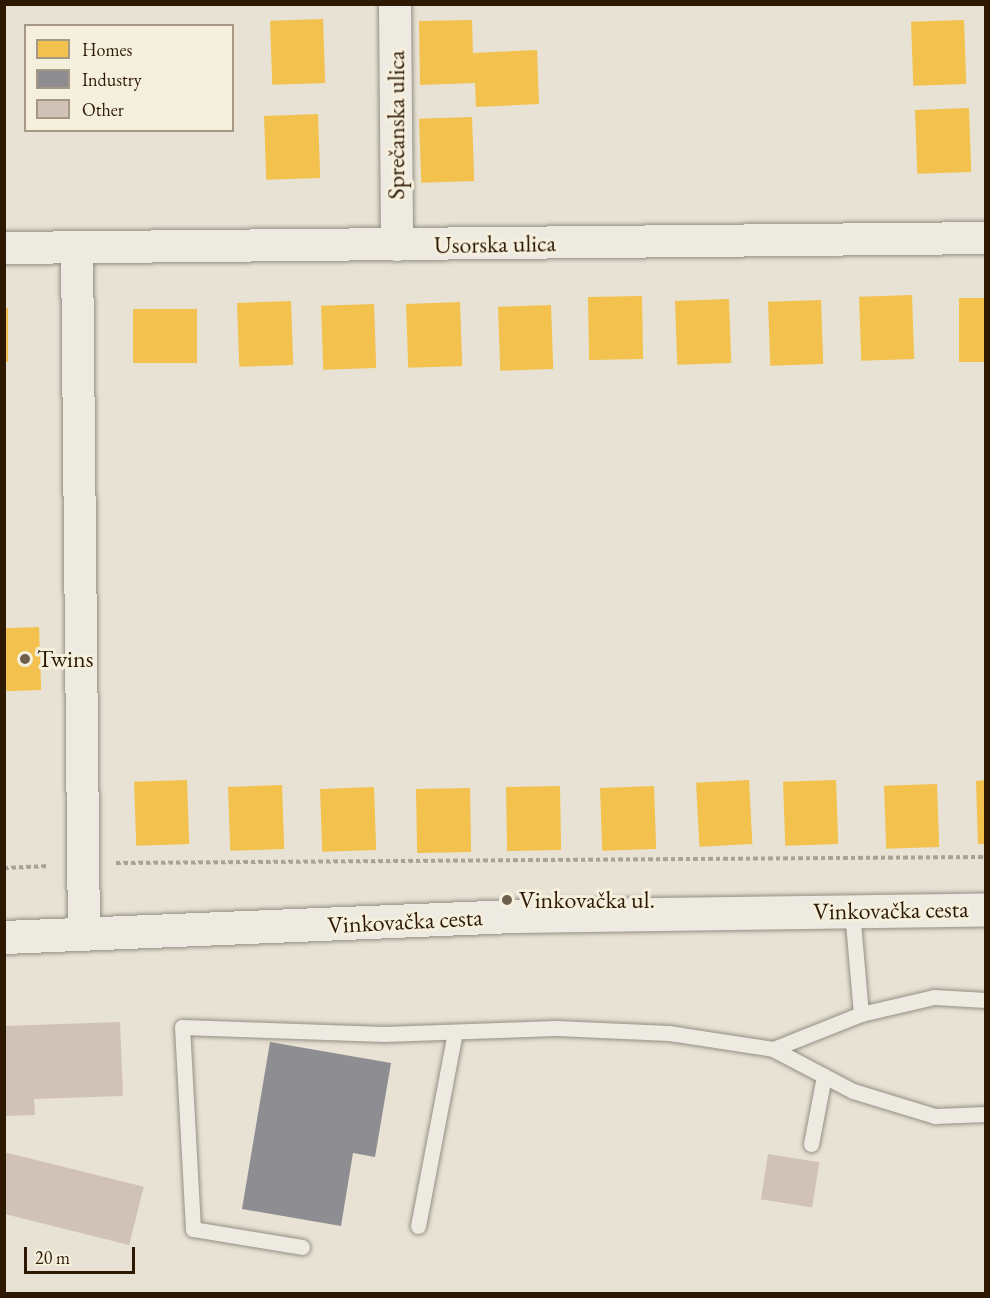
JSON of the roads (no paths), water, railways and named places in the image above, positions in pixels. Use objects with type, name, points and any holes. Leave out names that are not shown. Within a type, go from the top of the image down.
[{"type":"main road","name":"Vinkovačka cesta","points":[[4,937],[514,916],[986,909]]},
{"type":"street","name":"Sprečanska ulica","points":[[395,4],[397,245]]},
{"type":"street","name":"Usorska ulica","points":[[4,248],[986,238]]},
{"type":"street","points":[[77,247],[84,935]]},
{"type":"lane","points":[[852,910],[861,1014]]},
{"type":"lane","points":[[773,1049],[861,1014],[934,998],[986,1000]]},
{"type":"lane","points":[[302,1247],[193,1229],[182,1027],[669,1034],[773,1049],[853,1091],[935,1116],[986,1114]]},
{"type":"lane","points":[[418,1226],[455,1032]]},
{"type":"lane","points":[[811,1144],[824,1076]]},
{"type":"place","name":"Twins","points":[[25,659]]},
{"type":"place","name":"Vinkovačka ul.","points":[[507,900]]}]
